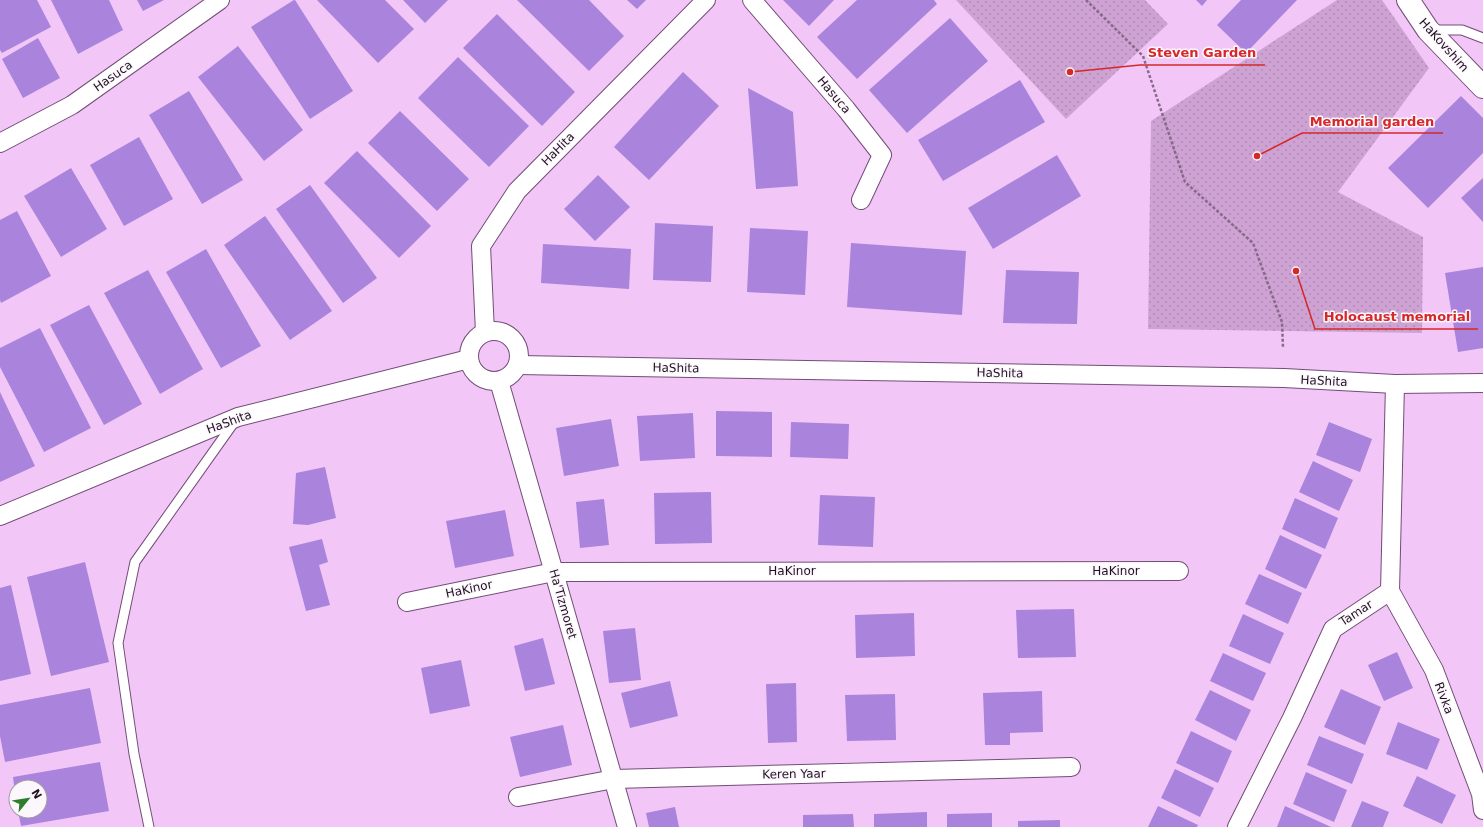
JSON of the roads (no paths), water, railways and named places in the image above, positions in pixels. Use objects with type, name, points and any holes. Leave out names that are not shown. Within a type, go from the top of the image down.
[{"type":"street","name":"Hasuca","points":[[0,143],[72,105],[220,0]]},
{"type":"street","name":"HaHita","points":[[484,332],[481,246],[517,191],[706,0]]},
{"type":"street","name":"Hasuca","points":[[752,0],[846,108],[882,155],[861,200]]},
{"type":"street","name":"HaKovshim","points":[[1408,0],[1428,30],[1483,87]]},
{"type":"street","points":[[493,330],[501,331],[509,335],[515,341],[519,349],[518,365],[514,372],[507,378],[499,381],[483,379],[476,374],[471,367],[469,351],[477,336],[484,332],[493,330]]},
{"type":"street","name":"HaShita","points":[[0,516],[238,417],[469,359]]},
{"type":"street","name":"HaShita","points":[[518,365],[1284,378],[1395,384],[1483,383]]},
{"type":"street","name":"Ha'Tizmoret","points":[[499,381],[627,827]]},
{"type":"street","points":[[1390,591],[1395,384]]},
{"type":"street","name":"HaKinor","points":[[407,602],[554,572],[1179,570]]},
{"type":"street","name":"Rivka","points":[[1390,591],[1434,670],[1481,794],[1483,810]]},
{"type":"street","name":"Tamar","points":[[1237,827],[1292,718],[1333,629],[1390,591]]},
{"type":"street","name":"Keren Yaar","points":[[518,797],[614,779],[1071,767]]},
{"type":"lane","points":[[1428,30],[1462,30],[1483,38]]},
{"type":"lane","points":[[149,827],[134,754],[118,643],[135,562],[238,417]]},
{"type":"place","name":"Steven Garden","points":[[1070,72]]},
{"type":"place","name":"Memorial garden","points":[[1257,156]]},
{"type":"place","name":"Holocaust memorial","points":[[1296,271]]}]
